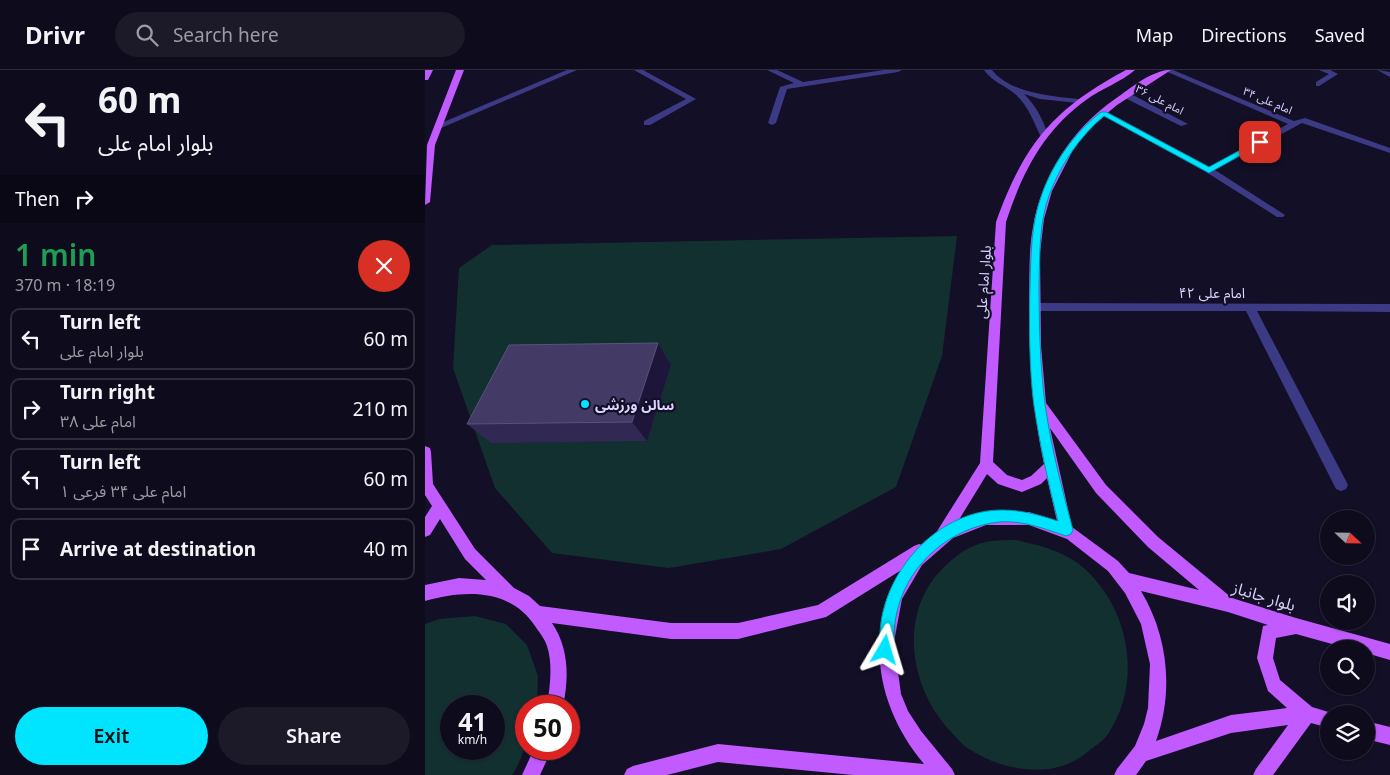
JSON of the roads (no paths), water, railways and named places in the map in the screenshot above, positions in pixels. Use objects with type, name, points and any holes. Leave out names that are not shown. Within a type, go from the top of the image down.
[{"type":"main road","points":[[425,78],[429,70]]},
{"type":"main road","points":[[425,202],[431,146],[460,70]]},
{"type":"main road","name":"بلوار امام علی","points":[[935,541],[986,464],[1001,222],[1011,189],[1023,164],[1044,134],[1078,101],[1109,81],[1131,70]]},
{"type":"main road","points":[[1066,530],[1050,467],[1040,404],[1034,306],[1038,221],[1046,193],[1071,146],[1090,124],[1103,113],[1126,95],[1167,70]]},
{"type":"main road","points":[[1040,404],[1101,489],[1153,542],[1228,604]]},
{"type":"main road","points":[[425,452],[426,485],[470,554],[508,591],[539,614],[555,644],[559,685],[557,695]]},
{"type":"main road","points":[[986,464],[1003,480],[1022,486],[1036,480],[1050,467]]},
{"type":"main road","points":[[425,530],[440,506]]},
{"type":"main road","points":[[539,614],[671,631],[738,631],[821,612],[969,522],[1000,516],[1034,519],[1066,530],[1099,551],[1126,580],[1144,611],[1156,646],[1160,683],[1154,721],[1139,755],[1125,774]]},
{"type":"main road","points":[[935,541],[906,572],[891,608],[885,650],[893,694],[913,738],[945,775]]},
{"type":"main road","name":"بلوار جانباز","points":[[1126,580],[1228,604],[1296,626],[1390,652]]},
{"type":"main road","points":[[425,593],[438,588],[476,585],[508,591]]},
{"type":"main road","points":[[1296,626],[1269,632],[1265,658],[1274,685],[1307,714]]},
{"type":"main road","points":[[1139,755],[1231,724],[1307,714],[1320,718]]},
{"type":"main road","points":[[1262,775],[1307,714]]},
{"type":"main road","points":[[1375,732],[1390,736]]},
{"type":"main road","points":[[633,775],[718,753],[945,775]]},
{"type":"main road","points":[[531,775],[538,760]]},
{"type":"street","points":[[438,126],[573,70]]},
{"type":"street","points":[[638,70],[692,99],[647,122]]},
{"type":"street","points":[[771,70],[801,84]]},
{"type":"street","points":[[772,123],[784,87],[897,70]]},
{"type":"street","points":[[988,70],[990,75],[1012,88],[1030,103],[1039,119],[1044,134]]},
{"type":"street","name":"امام علی ۳۴","points":[[1167,70],[1294,124],[1302,120],[1390,151]]},
{"type":"street","points":[[1319,84],[1334,74],[1323,70]]},
{"type":"street","points":[[1381,70],[1390,75]]},
{"type":"street","points":[[1012,88],[1040,97],[1078,101]]},
{"type":"street","name":"امام علی ۳۶","points":[[1126,95],[1184,124]]},
{"type":"street","points":[[1103,113],[1209,170],[1280,215]]},
{"type":"street","points":[[1209,170],[1294,124]]},
{"type":"street","name":"امام علی ۴۲","points":[[1034,306],[1390,308]]},
{"type":"street","points":[[1249,307],[1341,485]]},
{"type":"place","name":"سالن ورزشی","points":[[585,404]]}]
